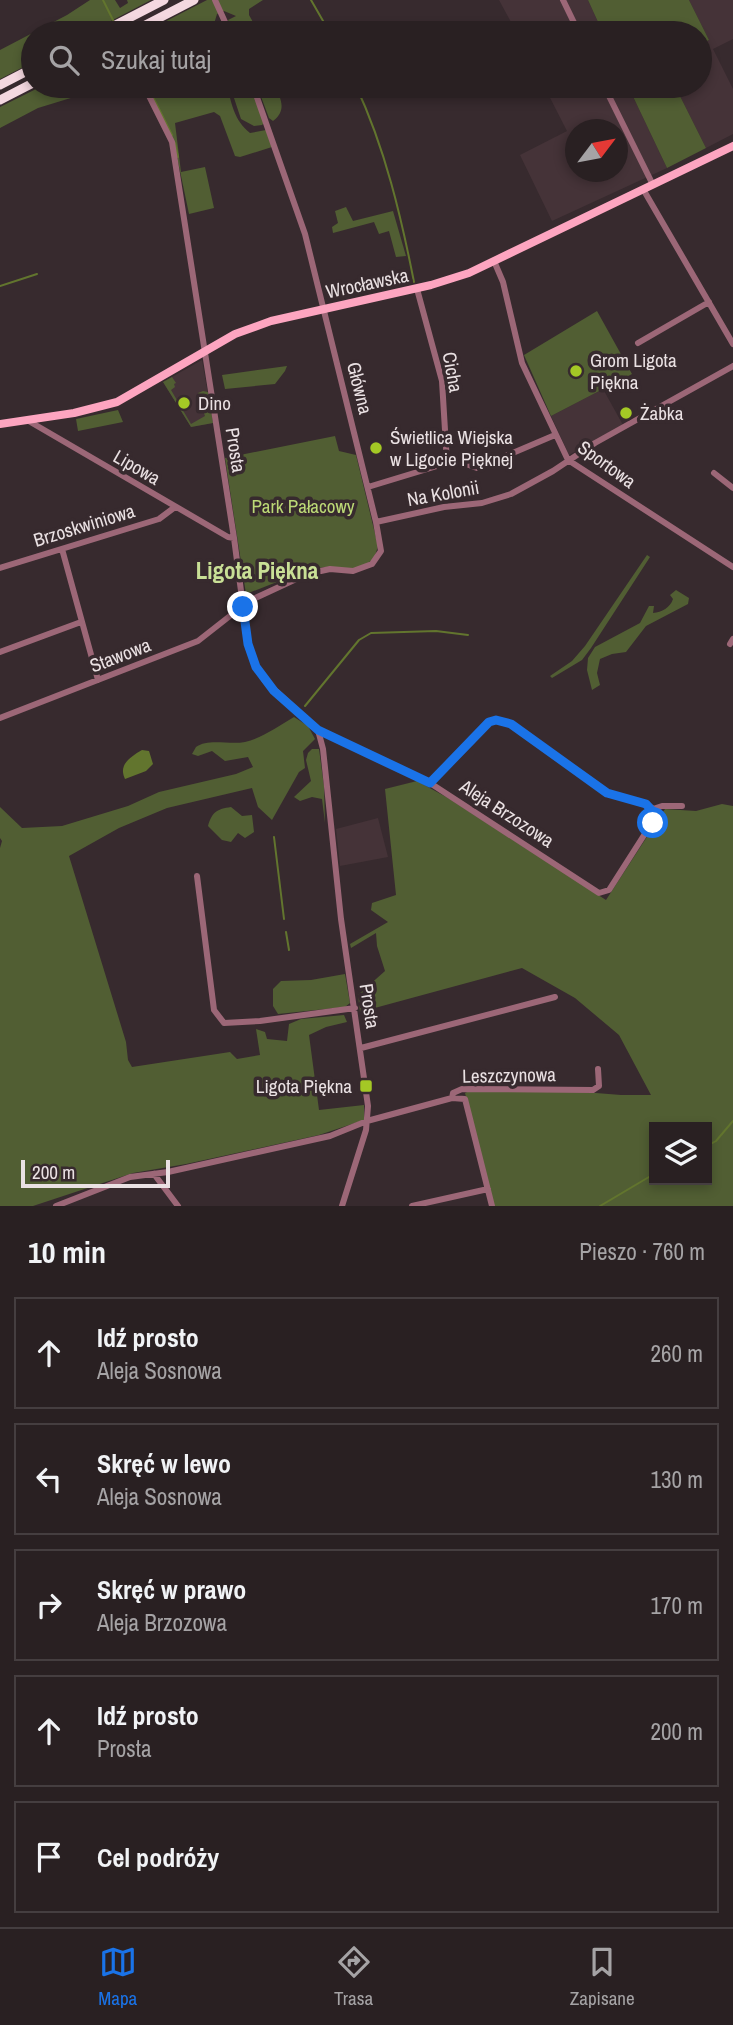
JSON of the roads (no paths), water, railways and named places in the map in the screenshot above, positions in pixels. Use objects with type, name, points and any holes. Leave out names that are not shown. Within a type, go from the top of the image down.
[{"type":"highway","points":[[123,21],[164,0]]},
{"type":"highway","points":[[153,21],[194,0]]},
{"type":"highway","points":[[0,85],[21,74]]},
{"type":"highway","points":[[0,100],[21,89]]},
{"type":"main road","name":"Wrocławska","points":[[0,424],[74,414],[117,402],[250,328],[417,289],[468,273],[733,146]]},
{"type":"street","points":[[215,0],[225,21]]},
{"type":"street","points":[[563,0],[573,21]]},
{"type":"street","name":"Prosta","points":[[151,98],[172,142],[248,644],[260,674],[268,685],[318,730],[332,822],[341,919],[368,1103],[366,1130],[342,1206]]},
{"type":"street","name":"Główna","points":[[243,607],[258,596],[307,575],[330,569],[353,571],[372,564],[379,558],[381,551],[368,487],[305,234],[258,98]]},
{"type":"street","points":[[610,98],[653,185]]},
{"type":"street","points":[[643,189],[733,344]]},
{"type":"street","name":"Sportowa","points":[[494,261],[503,282],[522,363],[568,460],[733,567]]},
{"type":"street","name":"Cicha","points":[[417,289],[442,381],[447,463]]},
{"type":"street","points":[[638,343],[709,302]]},
{"type":"street","name":"Na Kolonii","points":[[376,522],[444,507],[492,501],[511,494],[733,366]]},
{"type":"street","name":"Lipowa","points":[[27,420],[175,507],[234,538]]},
{"type":"street","points":[[368,487],[458,461],[477,468],[555,435]]},
{"type":"street","points":[[714,473],[733,488]]},
{"type":"street","name":"Brzoskwiniowa","points":[[0,568],[159,519],[175,507]]},
{"type":"street","points":[[62,549],[98,680]]},
{"type":"street","name":"Stawowa","points":[[0,718],[198,641],[243,607]]},
{"type":"street","points":[[0,652],[81,622]]},
{"type":"street","points":[[430,783],[489,722],[502,720],[607,793],[646,804],[653,809],[681,806]]},
{"type":"street","name":"Aleja Brzozowa","points":[[318,730],[430,783],[599,893],[609,890],[641,842],[655,818],[653,809]]},
{"type":"street","points":[[197,876],[214,1010],[224,1023],[260,1021],[355,1008]]},
{"type":"street","name":"Prosta","points":[[361,1048],[555,997]]},
{"type":"street","name":"Leszczynowa","points":[[56,1206],[122,1179],[330,1136],[368,1121],[452,1098],[453,1093],[462,1089],[593,1090],[599,1086],[598,1069]]},
{"type":"street","points":[[452,1098],[465,1099],[492,1206]]},
{"type":"street","points":[[155,1174],[178,1206]]},
{"type":"street","points":[[412,1206],[488,1189]]},
{"type":"waterway","points":[[103,0],[113,20]]},
{"type":"waterway","points":[[311,0],[323,21]]},
{"type":"waterway","points":[[154,98],[172,135]]},
{"type":"waterway","points":[[361,98],[391,182],[414,282]]},
{"type":"waterway","points":[[175,143],[178,157]]},
{"type":"waterway","points":[[0,286],[37,274]]},
{"type":"waterway","points":[[305,706],[359,640],[371,633],[436,631],[468,635]]},
{"type":"waterway","points":[[274,837],[284,919]]},
{"type":"waterway","points":[[286,932],[289,950]]},
{"type":"waterway","points":[[712,1143],[733,1121]]},
{"type":"waterway","points":[[600,1206],[649,1177]]},
{"type":"place","name":"Grom Ligota Piękna","points":[[576,371]]},
{"type":"place","name":"Dino","points":[[184,403]]},
{"type":"place","name":"Żabka","points":[[626,413]]},
{"type":"place","name":"Świetlica Wiejska w Ligocie Pięknej","points":[[376,448]]},
{"type":"place","name":"Ligota Piękna","points":[[366,1086]]},
{"type":"district","name":"Ligota Piękna","points":[[257,571]]},
{"type":"park label","name":"Park Pałacowy","points":[[303,506]]}]
